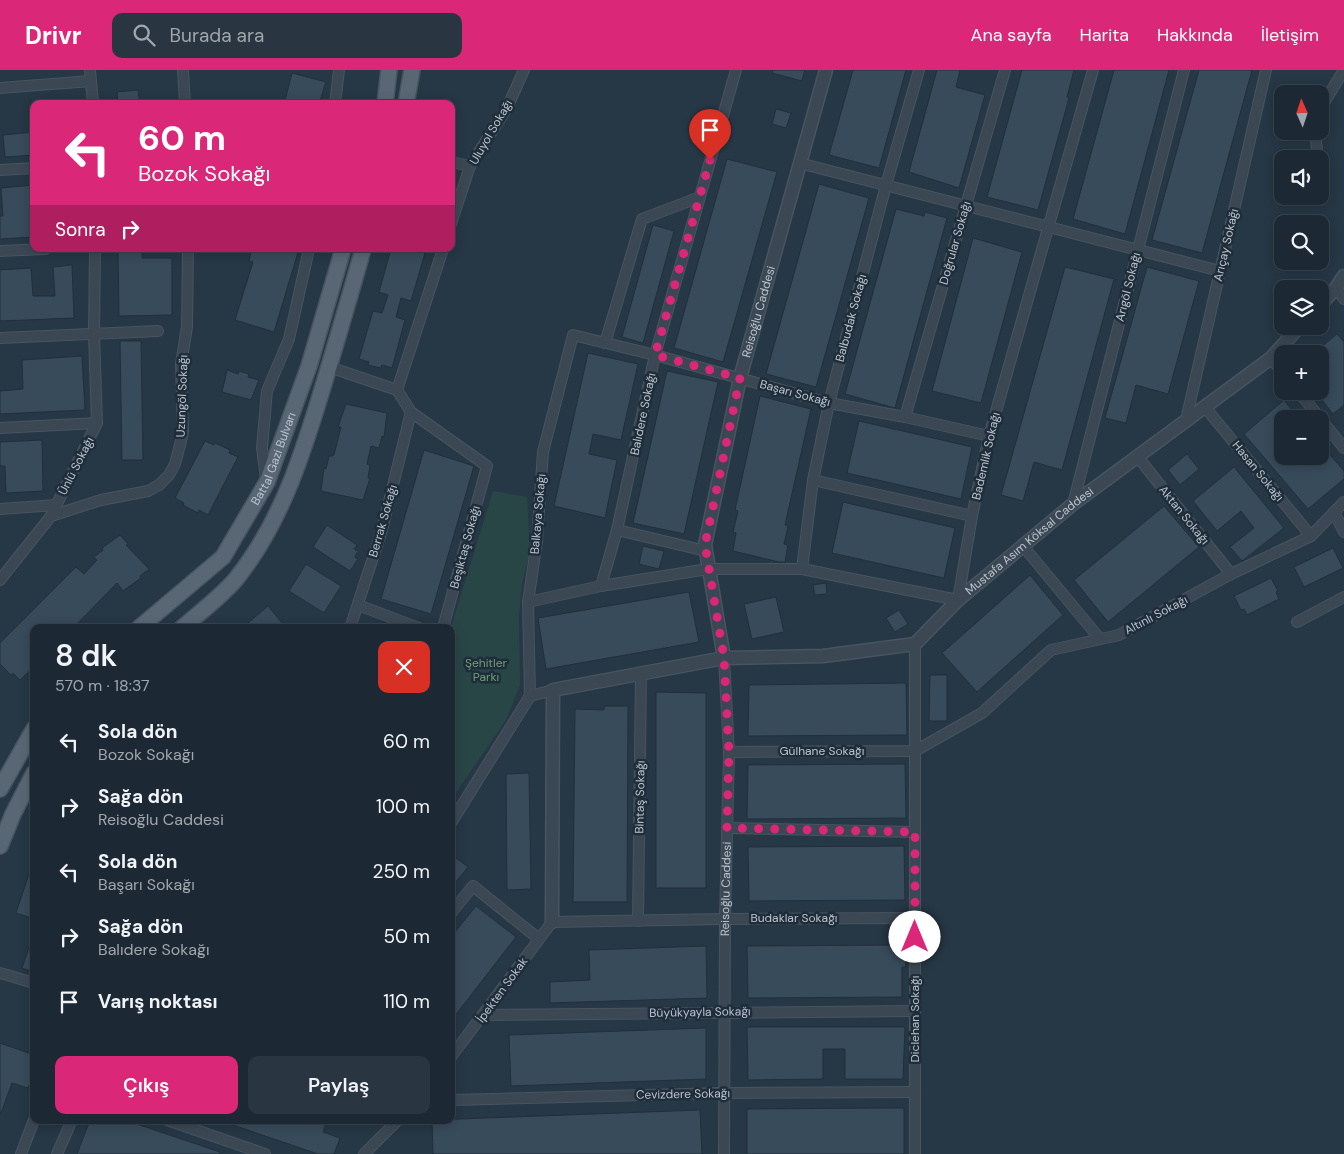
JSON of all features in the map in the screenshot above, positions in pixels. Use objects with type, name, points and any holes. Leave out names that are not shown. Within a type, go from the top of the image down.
[{"type":"main road","points":[[385,100],[389,70]]},
{"type":"main road","points":[[407,100],[412,70]]},
{"type":"main road","name":"Battal Gazi Bulvarı","points":[[144,624],[223,556],[267,482],[309,366],[342,252]]},
{"type":"main road","name":"Battal Gazi Bulvarı","points":[[187,624],[235,581],[258,549],[277,514],[297,469],[362,252]]},
{"type":"main road","points":[[0,789],[4,772],[30,735]]},
{"type":"main road","points":[[0,846],[13,814],[30,781]]},
{"type":"street","points":[[90,70],[93,100]]},
{"type":"street","points":[[184,70],[185,100]]},
{"type":"street","points":[[335,100],[339,70]]},
{"type":"street","name":"Uluyol Sokağı","points":[[455,212],[470,166],[507,108],[524,70]]},
{"type":"street","name":"Balıdere Sokağı","points":[[601,586],[617,530],[655,355],[736,70]]},
{"type":"street","name":"Reisoğlu Caddesi","points":[[724,1154],[725,919],[729,752],[724,658],[705,545],[740,378],[826,70]]},
{"type":"street","name":"Balbudak Sokağı","points":[[802,569],[813,480],[829,403],[886,185],[919,70]]},
{"type":"street","name":"Doğrular Sokağı","points":[[905,417],[1005,70]]},
{"type":"street","name":"Bademlik Sokağı","points":[[958,600],[972,516],[989,436],[1093,70]]},
{"type":"street","name":"Arıgöl Sokağı","points":[[1072,504],[1184,70]]},
{"type":"street","name":"Arıçay Sokağı","points":[[1186,420],[1266,70]]},
{"type":"street","points":[[1329,94],[1344,70]]},
{"type":"street","points":[[0,88],[91,82]]},
{"type":"street","points":[[455,163],[470,166]]},
{"type":"street","points":[[799,163],[1220,271]]},
{"type":"street","points":[[0,170],[30,168]]},
{"type":"street","points":[[605,343],[642,219],[700,197]]},
{"type":"street","points":[[0,251],[30,250]]},
{"type":"street","name":"Ünlü Sokağı","points":[[0,580],[51,516],[97,424],[94,334],[95,252]]},
{"type":"street","name":"Uzungöl Sokağı","points":[[51,516],[101,500],[148,491],[159,485],[168,475],[174,464],[183,433],[181,364],[187,328],[188,252]]},
{"type":"street","points":[[267,482],[262,448],[267,391],[288,339],[308,252]]},
{"type":"street","points":[[397,390],[442,252]]},
{"type":"street","points":[[1329,295],[1344,276]]},
{"type":"street","points":[[1336,288],[1344,300]]},
{"type":"street","points":[[0,338],[158,331]]},
{"type":"street","name":"Başarı Sokağı","points":[[573,335],[655,355],[829,403],[905,417],[989,436]]},
{"type":"street","name":"Balkaya Sokağı","points":[[530,696],[528,602],[537,541],[543,452],[573,335]]},
{"type":"street","name":"Mustafa Asım Köksal Caddesi","points":[[915,644],[958,600],[1072,504],[1271,358],[1292,335]]},
{"type":"street","points":[[1271,358],[1274,362]]},
{"type":"street","points":[[329,367],[397,390],[411,412]]},
{"type":"street","points":[[1305,400],[1344,448]]},
{"type":"street","name":"Hasan Sokağı","points":[[1204,406],[1311,536]]},
{"type":"street","name":"Beşiktaş Sokağı","points":[[411,412],[487,466],[444,624]]},
{"type":"street","name":"Berrak Sokağı","points":[[351,624],[382,530],[411,412]]},
{"type":"street","points":[[0,428],[97,424]]},
{"type":"street","name":"Aktan Sokağı","points":[[1137,456],[1231,574]]},
{"type":"street","points":[[813,480],[972,516]]},
{"type":"street","name":"Altınlı Sokağı","points":[[915,751],[982,713],[1051,650],[1119,635],[1231,574],[1311,536],[1344,502]]},
{"type":"street","points":[[0,509],[56,505]]},
{"type":"street","points":[[1334,512],[1344,532]]},
{"type":"street","points":[[617,530],[706,551]]},
{"type":"street","points":[[1023,546],[1100,639]]},
{"type":"street","points":[[528,602],[601,586],[708,569],[802,569],[958,600]]},
{"type":"street","points":[[1297,622],[1344,597]]},
{"type":"street","points":[[358,605],[409,624]]},
{"type":"street","points":[[455,817],[530,696],[724,658],[823,656],[915,644]]},
{"type":"street","name":"Diclehan Sokağı","points":[[915,644],[915,1154]]},
{"type":"street","name":"Bintaş Sokağı","points":[[638,921],[642,673]]},
{"type":"street","points":[[552,922],[553,690]]},
{"type":"street","name":"Gülhane Sokağı","points":[[729,752],[915,751]]},
{"type":"street","points":[[727,828],[915,832]]},
{"type":"street","points":[[455,908],[473,886],[540,939]]},
{"type":"street","name":"Budaklar Sokağı","points":[[552,922],[915,918]]},
{"type":"street","name":"İpekten Sokak","points":[[455,1052],[552,922]]},
{"type":"street","points":[[0,973],[30,982]]},
{"type":"street","name":"Büyükyayla Sokağı","points":[[484,1015],[915,1011]]},
{"type":"street","name":"Cevizdere Sokağı","points":[[455,1100],[724,1093],[915,1092]]},
{"type":"street","points":[[21,1154],[32,1124]]},
{"type":"street","points":[[57,1154],[70,1124]]},
{"type":"street","points":[[179,1124],[265,1154]]},
{"type":"street","points":[[364,1154],[394,1124]]},
{"type":"green space","name":"Şehitler Parkı","points":[[493,491],[527,497],[530,551],[522,584],[519,617],[520,685],[506,720],[455,794],[455,624],[452,624]]},
{"type":"building","points":[[773,70],[805,70],[802,81],[772,73]]},
{"type":"building","points":[[853,70],[906,70],[879,168],[829,155]]},
{"type":"building","points":[[937,70],[960,70],[956,87],[985,95],[959,188],[909,172]]},
{"type":"building","points":[[1022,70],[1074,70],[1067,97],[1069,98],[1038,210],[987,197]]},
{"type":"building","points":[[1114,70],[1169,70],[1125,234],[1073,219]]},
{"type":"building","points":[[1199,70],[1252,70],[1202,253],[1152,240]]},
{"type":"building","points":[[292,73],[326,82],[320,100],[285,100]]},
{"type":"building","points":[[138,90],[139,100],[118,100],[117,92]]},
{"type":"building","points":[[776,109],[791,113],[786,128],[772,124]]},
{"type":"building","points":[[30,132],[30,155],[5,157],[3,135]]},
{"type":"building","points":[[727,159],[777,172],[723,362],[674,348]]},
{"type":"building","points":[[819,184],[869,198],[816,387],[766,374]]},
{"type":"building","points":[[30,185],[30,237],[0,239],[0,216],[3,216],[1,188]]},
{"type":"building","points":[[896,209],[924,216],[925,212],[947,218],[895,408],[845,394]]},
{"type":"building","points":[[653,225],[674,231],[643,343],[622,337]]},
{"type":"building","points":[[973,238],[1022,252],[981,403],[932,391]]},
{"type":"building","points":[[118,252],[142,252],[142,258],[172,258],[172,315],[119,316]]},
{"type":"building","points":[[251,252],[298,252],[274,332],[235,320],[253,262],[249,261]]},
{"type":"building","points":[[390,252],[425,253],[411,301],[401,298],[396,317],[405,320],[392,368],[382,365],[381,368],[368,365],[369,362],[359,359],[373,311],[382,313],[388,295],[379,292]]},
{"type":"building","points":[[72,265],[74,318],[0,321],[0,270],[31,268],[33,296],[55,296],[53,267]]},
{"type":"building","points":[[1065,267],[1114,279],[1062,470],[1034,462],[1023,501],[1001,495]]},
{"type":"building","points":[[1147,267],[1199,281],[1168,394],[1136,385],[1126,423],[1105,418]]},
{"type":"building","points":[[1337,334],[1344,342],[1344,405],[1333,414],[1322,400],[1329,400],[1329,345],[1324,345]]},
{"type":"building","points":[[120,341],[141,341],[143,460],[122,460]]},
{"type":"building","points":[[588,353],[638,364],[621,440],[593,434],[589,454],[617,460],[605,518],[554,506]]},
{"type":"building","points":[[82,356],[85,410],[0,414],[0,391],[23,389],[22,360]]},
{"type":"building","points":[[227,370],[238,374],[239,371],[249,374],[248,377],[259,380],[251,400],[222,392]]},
{"type":"building","points":[[667,371],[718,382],[684,534],[633,523]]},
{"type":"building","points":[[760,396],[811,409],[785,525],[788,526],[784,544],[788,545],[785,562],[733,551],[736,533],[733,532],[738,511],[735,510]]},
{"type":"building","points":[[1284,400],[1292,410],[1274,410],[1274,465],[1329,465],[1329,454],[1344,471],[1344,479],[1308,509],[1244,434]]},
{"type":"building","points":[[346,404],[387,413],[384,437],[382,436],[379,448],[371,446],[367,464],[370,465],[368,478],[370,478],[363,500],[321,491],[324,468],[326,469],[329,456],[334,455],[341,427],[338,427]]},
{"type":"building","points":[[859,421],[972,447],[961,499],[847,473]]},
{"type":"building","points":[[42,440],[43,491],[6,493],[5,466],[0,466],[0,442]]},
{"type":"building","points":[[205,441],[214,445],[215,443],[230,450],[229,453],[238,457],[208,515],[199,510],[198,513],[175,498]]},
{"type":"building","points":[[424,450],[474,466],[431,614],[381,599]]},
{"type":"building","points":[[1187,454],[1199,469],[1180,485],[1168,470]]},
{"type":"building","points":[[1234,467],[1284,528],[1242,561],[1230,547],[1254,528],[1241,511],[1217,531],[1193,501]]},
{"type":"building","points":[[843,502],[955,528],[944,578],[832,553]]},
{"type":"building","points":[[1164,506],[1199,547],[1108,622],[1074,580]]},
{"type":"building","points":[[327,525],[357,545],[354,549],[358,551],[355,557],[358,559],[350,571],[313,547]]},
{"type":"building","points":[[120,535],[128,544],[126,545],[149,569],[140,576],[141,578],[123,591],[117,583],[77,624],[30,624],[30,671],[20,680],[13,673],[11,675],[0,664],[0,643],[76,567],[84,574],[97,560],[94,557],[103,550],[102,548]]},
{"type":"building","points":[[643,546],[664,551],[659,569],[639,564]]},
{"type":"building","points":[[1333,548],[1343,568],[1304,587],[1294,567]]},
{"type":"building","points":[[306,564],[341,586],[324,613],[289,591]]},
{"type":"building","points":[[1030,575],[1063,615],[977,692],[942,653]]},
{"type":"building","points":[[1271,578],[1278,591],[1276,592],[1279,599],[1247,615],[1244,609],[1241,610],[1234,596]]},
{"type":"building","points":[[826,583],[827,594],[815,595],[813,585]]},
{"type":"building","points":[[689,592],[699,642],[546,669],[538,618]]},
{"type":"building","points":[[776,597],[784,632],[752,639],[744,604]]},
{"type":"building","points":[[268,606],[283,624],[247,624]]},
{"type":"building","points":[[899,610],[908,624],[895,632],[886,618]]},
{"type":"building","points":[[930,675],[947,675],[947,721],[929,721]]},
{"type":"building","points":[[906,683],[907,735],[748,736],[749,685]]},
{"type":"building","points":[[656,692],[706,693],[706,888],[656,888]]},
{"type":"building","points":[[604,706],[628,706],[627,902],[573,902],[575,709],[604,710]]},
{"type":"building","points":[[905,764],[906,818],[747,819],[748,765]]},
{"type":"building","points":[[529,773],[531,889],[507,890],[506,774]]},
{"type":"building","points":[[904,846],[905,900],[749,901],[748,847]]},
{"type":"building","points":[[455,857],[468,867],[455,883]]},
{"type":"building","points":[[30,871],[30,918],[16,913]]},
{"type":"building","points":[[476,906],[516,937],[455,1016],[455,932]]},
{"type":"building","points":[[30,945],[30,971],[22,968]]},
{"type":"building","points":[[905,945],[906,967],[902,967],[902,997],[748,998],[747,946]]},
{"type":"building","points":[[706,946],[707,998],[550,1003],[550,982],[590,980],[589,950]]},
{"type":"building","points":[[747,1027],[905,1027],[903,1079],[845,1079],[845,1049],[823,1049],[823,1079],[748,1080]]},
{"type":"building","points":[[706,1028],[706,1079],[511,1086],[509,1035]]},
{"type":"building","points":[[0,1043],[30,1054],[30,1083],[28,1088],[12,1083],[0,1113]]},
{"type":"building","points":[[904,1108],[904,1154],[747,1154],[747,1109]]},
{"type":"building","points":[[700,1110],[702,1154],[433,1154],[432,1124],[455,1124],[455,1119]]},
{"type":"building","points":[[88,1124],[137,1124],[220,1152],[219,1154],[77,1154]]},
{"type":"building","points":[[230,1124],[326,1124],[323,1132],[340,1138],[334,1154],[318,1154]]},
{"type":"route","points":[[710,160],[655,355],[740,378],[705,545],[724,658],[729,752],[727,828],[915,832],[915,937]]}]
